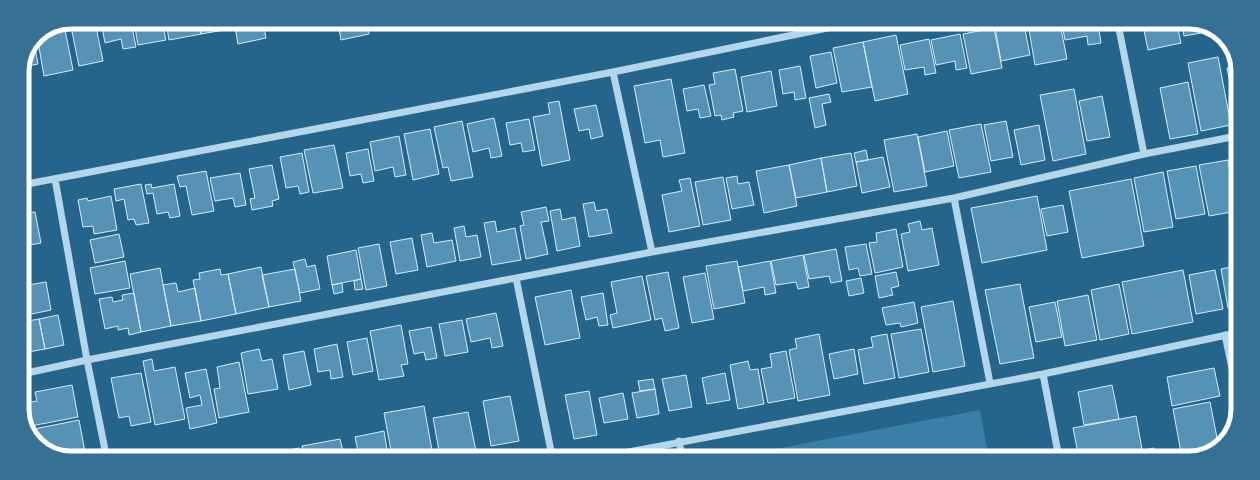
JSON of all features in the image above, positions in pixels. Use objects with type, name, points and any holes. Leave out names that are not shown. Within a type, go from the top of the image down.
[{"type":"street","points":[[29,184],[613,72],[824,29]]},
{"type":"street","points":[[1119,29],[1144,154]]},
{"type":"street","points":[[613,72],[652,252]]},
{"type":"street","points":[[29,372],[87,360],[652,252],[954,198],[1144,154],[1231,137]]},
{"type":"street","points":[[55,179],[87,360],[105,451]]},
{"type":"street","points":[[954,198],[990,383]]},
{"type":"street","points":[[516,278],[551,451]]},
{"type":"street","points":[[631,451],[1043,374],[1231,334]]},
{"type":"street","points":[[1225,335],[1231,364]]},
{"type":"street","points":[[1043,374],[1058,451]]},
{"type":"street","points":[[679,441],[681,451]]},
{"type":"shaded area","points":[[980,410],[988,451],[764,451]]},
{"type":"building","points":[[71,29],[96,29],[103,61],[79,66]]},
{"type":"building","points":[[102,29],[132,29],[136,47],[123,49],[121,39],[105,43]]},
{"type":"building","points":[[135,29],[164,29],[166,40],[138,45]]},
{"type":"building","points":[[167,29],[200,29],[201,34],[169,40]]},
{"type":"building","points":[[200,29],[230,29],[201,34]]},
{"type":"building","points":[[235,29],[264,29],[266,38],[238,44]]},
{"type":"building","points":[[339,29],[368,29],[369,34],[341,40]]},
{"type":"building","points":[[994,29],[1002,68],[971,74],[963,34]]},
{"type":"building","points":[[995,29],[1025,29],[1030,55],[1001,61]]},
{"type":"building","points":[[1029,29],[1061,29],[1067,59],[1035,65]]},
{"type":"building","points":[[1063,29],[1099,29],[1101,43],[1088,45],[1087,36],[1065,40]]},
{"type":"building","points":[[1144,29],[1178,29],[1181,43],[1148,50]]},
{"type":"building","points":[[1183,29],[1205,32],[1184,36]]},
{"type":"building","points":[[65,30],[73,70],[44,76],[38,45],[41,41],[55,32]]},
{"type":"building","points":[[960,34],[967,68],[956,70],[955,61],[936,65],[931,40]]},
{"type":"building","points":[[896,35],[908,94],[875,101],[863,42]]},
{"type":"building","points":[[929,39],[936,73],[925,75],[924,67],[905,70],[900,45]]},
{"type":"building","points":[[863,42],[872,87],[842,92],[833,48]]},
{"type":"building","points":[[35,49],[38,64],[30,66],[32,55]]},
{"type":"building","points":[[831,52],[837,83],[816,88],[810,56]]},
{"type":"building","points":[[1218,57],[1231,125],[1201,131],[1188,63]]},
{"type":"building","points":[[800,66],[806,98],[795,100],[794,92],[783,94],[779,70]]},
{"type":"building","points":[[1227,68],[1231,68],[1231,89]]},
{"type":"building","points":[[735,69],[743,111],[733,113],[734,117],[722,120],[721,115],[715,116],[709,85],[715,84],[713,73]]},
{"type":"building","points":[[771,71],[777,106],[747,112],[741,77]]},
{"type":"building","points":[[671,79],[685,153],[663,157],[660,140],[645,143],[634,86]]},
{"type":"building","points":[[1188,82],[1198,134],[1170,139],[1160,88]]},
{"type":"building","points":[[704,85],[711,116],[700,118],[698,109],[687,111],[683,89]]},
{"type":"building","points":[[1074,89],[1086,154],[1053,161],[1040,95]]},
{"type":"building","points":[[829,94],[831,102],[822,104],[826,125],[815,128],[809,98]]},
{"type":"building","points":[[1102,96],[1110,137],[1087,141],[1079,101]]},
{"type":"building","points":[[559,101],[570,160],[542,166],[533,117],[550,114],[548,103]]},
{"type":"building","points":[[596,105],[603,136],[591,139],[589,129],[579,131],[574,109]]},
{"type":"building","points":[[494,118],[502,156],[491,158],[489,148],[473,152],[467,124]]},
{"type":"building","points":[[529,119],[535,150],[523,152],[521,143],[510,145],[506,123]]},
{"type":"building","points":[[462,121],[473,177],[451,181],[448,167],[443,168],[434,127]]},
{"type":"building","points":[[1006,121],[1013,157],[991,161],[984,125]]},
{"type":"building","points":[[981,124],[991,172],[959,178],[949,130]]},
{"type":"building","points":[[1039,125],[1045,160],[1021,165],[1014,130]]},
{"type":"building","points":[[430,129],[439,174],[413,180],[404,134]]},
{"type":"building","points":[[947,131],[954,166],[925,172],[918,137]]},
{"type":"building","points":[[917,134],[927,186],[894,192],[884,140]]},
{"type":"building","points":[[399,136],[406,175],[395,177],[393,167],[375,171],[370,142]]},
{"type":"building","points":[[334,145],[343,188],[313,193],[304,150]]},
{"type":"building","points":[[368,149],[374,181],[363,183],[361,174],[350,176],[346,153]]},
{"type":"building","points":[[866,150],[868,160],[856,162],[854,153]]},
{"type":"building","points":[[302,153],[309,192],[300,194],[298,186],[286,188],[280,157]]},
{"type":"building","points":[[851,153],[857,186],[827,192],[821,158]]},
{"type":"building","points":[[883,157],[890,187],[862,193],[856,162]]},
{"type":"building","points":[[821,158],[827,192],[796,198],[789,165]]},
{"type":"building","points":[[1228,160],[1231,177],[1231,212],[1209,216],[1199,165]]},
{"type":"building","points":[[272,165],[279,199],[272,201],[273,206],[252,210],[250,199],[255,198],[249,169]]},
{"type":"building","points":[[789,165],[797,206],[764,213],[756,171]]},
{"type":"building","points":[[1196,166],[1205,214],[1176,219],[1167,171]]},
{"type":"building","points":[[206,171],[214,211],[192,215],[186,186],[180,187],[177,176]]},
{"type":"building","points":[[1163,172],[1173,227],[1144,232],[1134,178]]},
{"type":"building","points":[[240,173],[246,205],[235,207],[233,198],[215,201],[210,178]]},
{"type":"building","points":[[737,176],[738,184],[749,182],[754,205],[732,209],[726,178]]},
{"type":"building","points":[[723,177],[731,220],[703,225],[695,182]]},
{"type":"building","points":[[690,178],[700,226],[669,232],[662,195],[682,191],[679,180]]},
{"type":"building","points":[[1131,179],[1144,246],[1082,258],[1069,191]]},
{"type":"building","points":[[141,184],[149,223],[136,225],[134,219],[128,220],[124,199],[116,201],[114,189]]},
{"type":"building","points":[[151,184],[152,188],[174,184],[180,216],[170,218],[168,212],[157,214],[153,193],[147,194],[145,185]]},
{"type":"building","points":[[111,196],[117,230],[94,234],[93,226],[83,227],[78,200],[87,198],[88,201]]},
{"type":"building","points":[[1037,196],[1047,250],[982,263],[971,208]]},
{"type":"building","points":[[594,202],[596,211],[607,209],[612,233],[589,237],[583,204]]},
{"type":"building","points":[[1063,205],[1068,232],[1047,236],[1041,209]]},
{"type":"building","points":[[546,207],[549,221],[541,222],[548,254],[526,259],[520,226],[524,225],[521,212]]},
{"type":"building","points":[[560,209],[562,220],[575,217],[580,246],[557,251],[550,211]]},
{"type":"building","points":[[35,212],[41,243],[29,245],[29,213]]},
{"type":"building","points":[[495,221],[497,232],[515,228],[521,260],[492,265],[484,223]]},
{"type":"building","points":[[920,221],[922,230],[932,228],[939,265],[908,271],[901,234],[910,232],[908,224]]},
{"type":"building","points":[[464,226],[466,237],[477,235],[481,257],[460,261],[454,228]]},
{"type":"building","points":[[896,229],[903,267],[875,273],[869,243],[877,242],[876,233]]},
{"type":"building","points":[[432,233],[434,243],[452,240],[456,261],[427,267],[421,235]]},
{"type":"building","points":[[119,234],[124,257],[95,263],[90,240]]},
{"type":"building","points":[[412,238],[418,270],[396,274],[390,242]]},
{"type":"building","points":[[379,244],[387,286],[366,290],[358,248]]},
{"type":"building","points":[[866,244],[872,274],[860,276],[858,268],[849,270],[845,247]]},
{"type":"building","points":[[836,249],[842,281],[831,283],[829,276],[809,279],[804,255]]},
{"type":"building","points":[[356,250],[361,279],[332,285],[327,256]]},
{"type":"building","points":[[803,255],[809,287],[798,289],[796,282],[776,285],[771,261]]},
{"type":"building","points":[[305,259],[307,267],[315,265],[320,289],[300,293],[293,262]]},
{"type":"building","points":[[125,261],[130,288],[95,294],[90,268]]},
{"type":"building","points":[[737,261],[745,303],[714,309],[706,266]]},
{"type":"building","points":[[770,261],[776,293],[765,295],[764,287],[743,291],[738,267]]},
{"type":"building","points":[[261,267],[269,307],[236,314],[228,274]]},
{"type":"building","points":[[1231,267],[1231,307],[1228,308],[1221,269]]},
{"type":"building","points":[[160,268],[171,326],[141,332],[130,274]]},
{"type":"building","points":[[220,269],[221,275],[228,274],[236,314],[201,321],[193,280],[200,279],[199,273]]},
{"type":"building","points":[[295,269],[301,301],[269,307],[262,275]]},
{"type":"building","points":[[1183,270],[1193,322],[1132,334],[1122,282]]},
{"type":"building","points":[[1215,270],[1223,309],[1196,314],[1189,275]]},
{"type":"building","points":[[668,272],[679,328],[665,331],[662,318],[655,320],[646,276]]},
{"type":"building","points":[[896,272],[899,286],[891,288],[893,295],[879,298],[875,276]]},
{"type":"building","points":[[705,273],[714,319],[692,323],[683,277]]},
{"type":"building","points":[[642,276],[651,320],[613,328],[610,315],[617,313],[611,282]]},
{"type":"building","points":[[861,278],[864,293],[849,296],[846,281]]},
{"type":"building","points":[[361,279],[363,289],[355,290],[354,281]]},
{"type":"building","points":[[46,282],[51,310],[29,315],[29,285]]},
{"type":"building","points":[[176,283],[178,292],[195,288],[201,321],[171,326],[163,285]]},
{"type":"building","points":[[342,283],[343,292],[334,294],[332,285]]},
{"type":"building","points":[[1020,284],[1034,358],[1000,364],[985,290]]},
{"type":"building","points":[[1119,284],[1129,334],[1100,340],[1091,290]]},
{"type":"building","points":[[571,290],[580,338],[545,345],[535,297]]},
{"type":"building","points":[[134,293],[141,332],[129,335],[128,328],[118,330],[118,326],[105,329],[99,299],[112,297],[113,302],[123,300],[122,295]]},
{"type":"building","points":[[603,293],[608,325],[599,326],[597,317],[586,320],[581,297]]},
{"type":"building","points":[[1088,295],[1097,340],[1065,346],[1057,301]]},
{"type":"building","points":[[953,301],[965,366],[933,372],[921,307]]},
{"type":"building","points":[[914,302],[918,323],[901,327],[900,323],[886,325],[882,308]]},
{"type":"building","points":[[1055,302],[1062,337],[1036,342],[1029,307]]},
{"type":"building","points":[[496,313],[503,346],[492,348],[490,338],[471,342],[466,319]]},
{"type":"building","points":[[58,315],[64,345],[45,349],[39,319]]},
{"type":"building","points":[[39,319],[45,349],[29,352],[29,321]]},
{"type":"building","points":[[462,320],[468,352],[445,356],[439,324]]},
{"type":"building","points":[[401,325],[408,364],[401,365],[404,376],[379,380],[370,331]]},
{"type":"building","points":[[431,327],[437,358],[426,360],[424,352],[414,354],[409,331]]},
{"type":"building","points":[[921,329],[929,372],[899,378],[891,334]]},
{"type":"building","points":[[819,334],[830,395],[798,401],[789,350],[797,348],[795,339]]},
{"type":"building","points":[[887,334],[895,378],[864,384],[858,350],[873,347],[871,337]]},
{"type":"building","points":[[367,338],[373,371],[353,375],[347,342]]},
{"type":"building","points":[[337,344],[343,377],[331,379],[330,370],[318,372],[314,349]]},
{"type":"building","points":[[259,349],[262,361],[272,359],[278,389],[248,394],[241,353]]},
{"type":"building","points":[[854,349],[858,374],[834,379],[829,354]]},
{"type":"building","points":[[304,351],[311,385],[289,390],[283,355]]},
{"type":"building","points":[[786,351],[795,398],[768,403],[761,369],[772,367],[770,354]]},
{"type":"building","points":[[152,359],[154,371],[175,367],[185,419],[155,425],[143,361]]},
{"type":"building","points":[[748,361],[750,370],[758,369],[764,404],[738,409],[730,365]]},
{"type":"building","points":[[239,362],[249,412],[219,418],[214,389],[220,388],[217,367]]},
{"type":"building","points":[[1214,368],[1220,396],[1172,406],[1167,377]]},
{"type":"building","points":[[206,369],[217,423],[190,429],[186,408],[202,405],[200,395],[190,398],[185,373]]},
{"type":"building","points":[[141,373],[151,422],[131,426],[129,416],[119,418],[111,378]]},
{"type":"building","points":[[725,373],[730,400],[707,404],[702,378]]},
{"type":"building","points":[[686,375],[692,407],[669,411],[662,379]]},
{"type":"building","points":[[653,379],[655,389],[640,391],[638,381]]},
{"type":"building","points":[[72,385],[78,417],[33,426],[29,412],[29,402],[37,401],[35,392]]},
{"type":"building","points":[[1112,385],[1119,419],[1084,425],[1078,392]]},
{"type":"building","points":[[655,389],[659,414],[637,418],[632,393]]},
{"type":"building","points":[[589,391],[597,435],[574,439],[565,395]]},
{"type":"building","points":[[623,393],[628,419],[604,423],[599,398]]},
{"type":"building","points":[[510,396],[519,441],[491,446],[483,401]]},
{"type":"building","points":[[1210,402],[1217,440],[1202,449],[1181,451],[1173,409]]},
{"type":"building","points":[[424,406],[432,451],[391,451],[384,413]]},
{"type":"building","points":[[468,412],[476,451],[439,451],[433,418]]},
{"type":"building","points":[[1136,416],[1142,449],[1132,451],[1078,451],[1073,428]]},
{"type":"building","points":[[79,420],[85,451],[63,450],[53,447],[41,439],[34,429]]},
{"type":"building","points":[[384,431],[387,451],[358,451],[355,437]]},
{"type":"building","points":[[340,439],[343,451],[303,451],[302,446]]},
{"type":"building","points":[[299,448],[299,451],[284,451]]},
{"type":"building","points":[[1154,448],[1155,451],[1139,451]]}]
